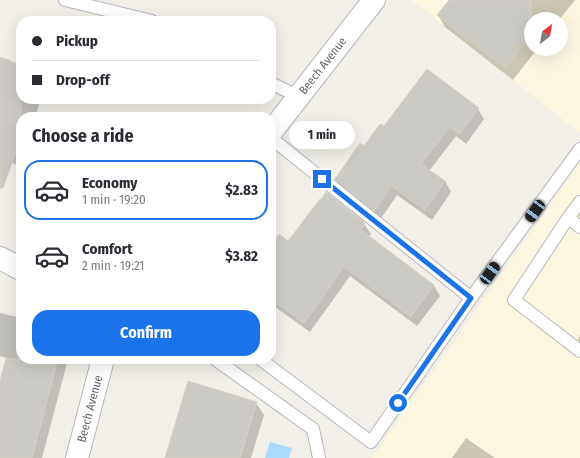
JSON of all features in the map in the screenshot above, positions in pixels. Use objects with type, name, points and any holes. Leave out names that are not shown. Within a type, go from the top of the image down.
[{"type":"street","name":"Beech Avenue","points":[[276,126],[374,0]]},
{"type":"street","points":[[0,258],[16,266]]},
{"type":"street","name":"Beech Avenue","points":[[77,458],[102,364]]},
{"type":"lane","points":[[65,0],[131,16]]},
{"type":"lane","points":[[276,86],[298,97]]},
{"type":"lane","points":[[276,142],[471,298]]},
{"type":"lane","points":[[267,364],[371,442],[471,298],[580,149]]},
{"type":"lane","points":[[580,202],[514,300],[580,351]]},
{"type":"lane","points":[[568,218],[580,227]]},
{"type":"lane","points":[[222,364],[313,429],[319,458]]},
{"type":"shaded area","points":[[412,0],[580,0],[580,133]]},
{"type":"shaded area","points":[[580,162],[580,458],[372,458]]},
{"type":"water","points":[[270,442],[292,448],[289,458],[265,458]]},
{"type":"building","points":[[449,0],[531,0],[531,12],[524,12],[524,44],[505,68],[437,15]]},
{"type":"building","points":[[0,58],[16,63],[16,104],[21,104],[21,112],[16,112],[16,152],[3,188],[0,188]]},
{"type":"building","points":[[427,69],[479,108],[459,134],[450,127],[421,164],[445,181],[425,210],[391,186],[374,211],[335,179],[360,143],[364,146],[380,124],[384,126]]},
{"type":"building","points":[[326,192],[365,223],[361,230],[434,285],[411,317],[344,267],[304,323],[276,303],[276,238],[279,234],[288,241],[320,199],[321,200]]},
{"type":"building","points":[[6,359],[16,359],[16,364],[57,364],[32,458],[0,458],[0,381]]},
{"type":"building","points":[[188,381],[257,402],[240,458],[165,458]]},
{"type":"route","points":[[322,179],[471,298],[398,403]]}]
